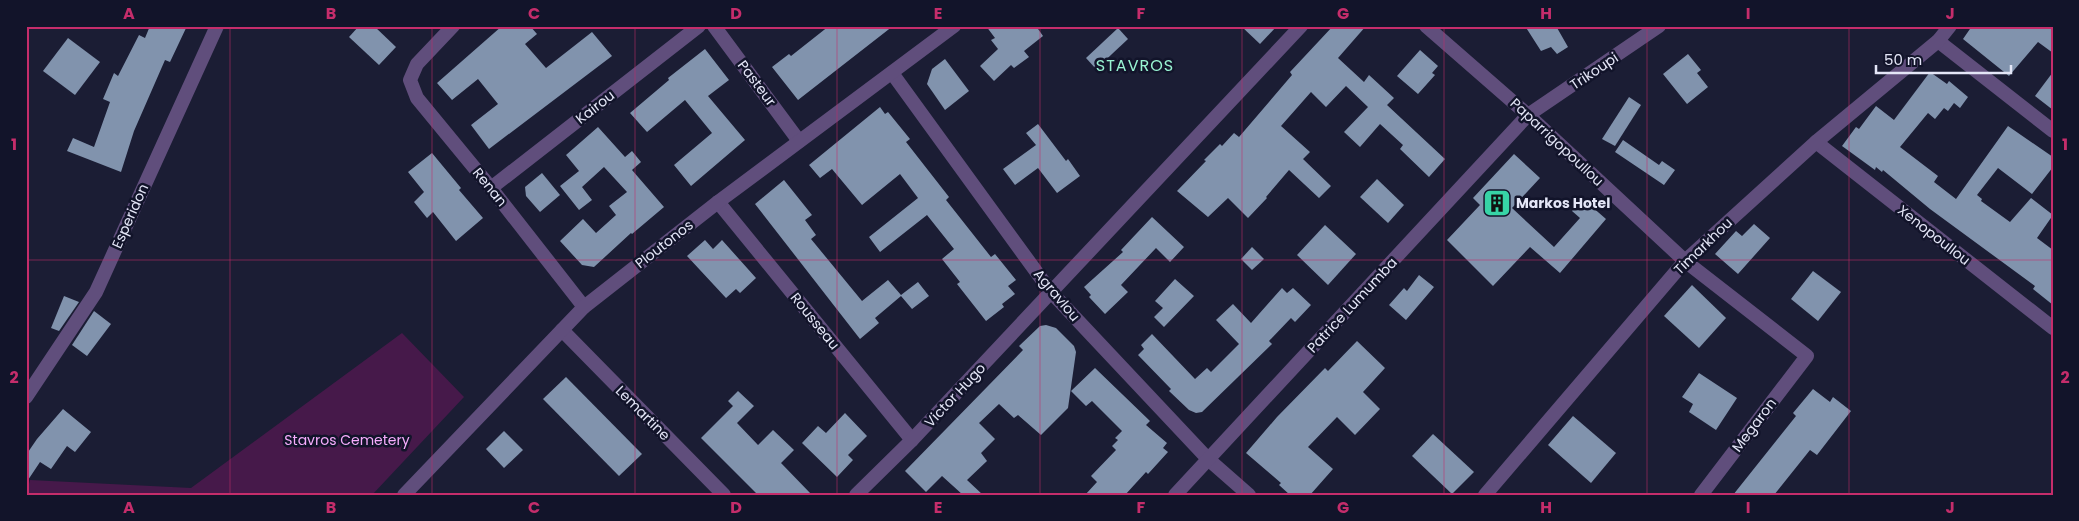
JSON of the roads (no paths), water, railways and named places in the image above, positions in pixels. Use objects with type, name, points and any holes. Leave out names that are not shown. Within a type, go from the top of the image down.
[{"type":"street","name":"Esperidon","points":[[26,396],[96,292],[217,26]]},
{"type":"street","name":"Renan","points":[[453,26],[416,64],[410,80],[417,98],[491,188],[584,307]]},
{"type":"street","name":"Kairou","points":[[491,188],[699,26]]},
{"type":"street","name":"Pasteur","points":[[714,26],[799,141]]},
{"type":"street","name":"Ploutonos","points":[[404,495],[584,307],[718,202],[954,26]]},
{"type":"street","name":"Victor Hugo","points":[[856,495],[912,440],[1301,26]]},
{"type":"street","name":"Paparrigopoullou","points":[[1426,26],[1528,115],[1685,261],[1807,356]]},
{"type":"street","name":"Trikoupi","points":[[1528,115],[1659,26]]},
{"type":"street","name":"Timarkhou","points":[[1487,494],[1685,261],[1816,142],[1938,41],[1950,26]]},
{"type":"street","points":[[1938,41],[2053,131]]},
{"type":"street","name":"Agravlou","points":[[892,73],[1051,292],[1208,459],[1249,495]]},
{"type":"street","name":"Patrice Lumumba","points":[[1175,495],[1528,115]]},
{"type":"street","name":"Xenopoullou","points":[[1816,142],[2053,328]]},
{"type":"street","name":"Rousseau","points":[[718,202],[912,440]]},
{"type":"street","name":"Lemartine","points":[[562,330],[724,495]]},
{"type":"street","name":"Megaron","points":[[1700,495],[1807,356]]},
{"type":"place","name":"Markos Hotel","points":[[1497,203]]},
{"type":"district","name":"STAVROS","points":[[1135,65]]},
{"type":"park label","name":"Stavros Cemetery","points":[[347,440]]}]
